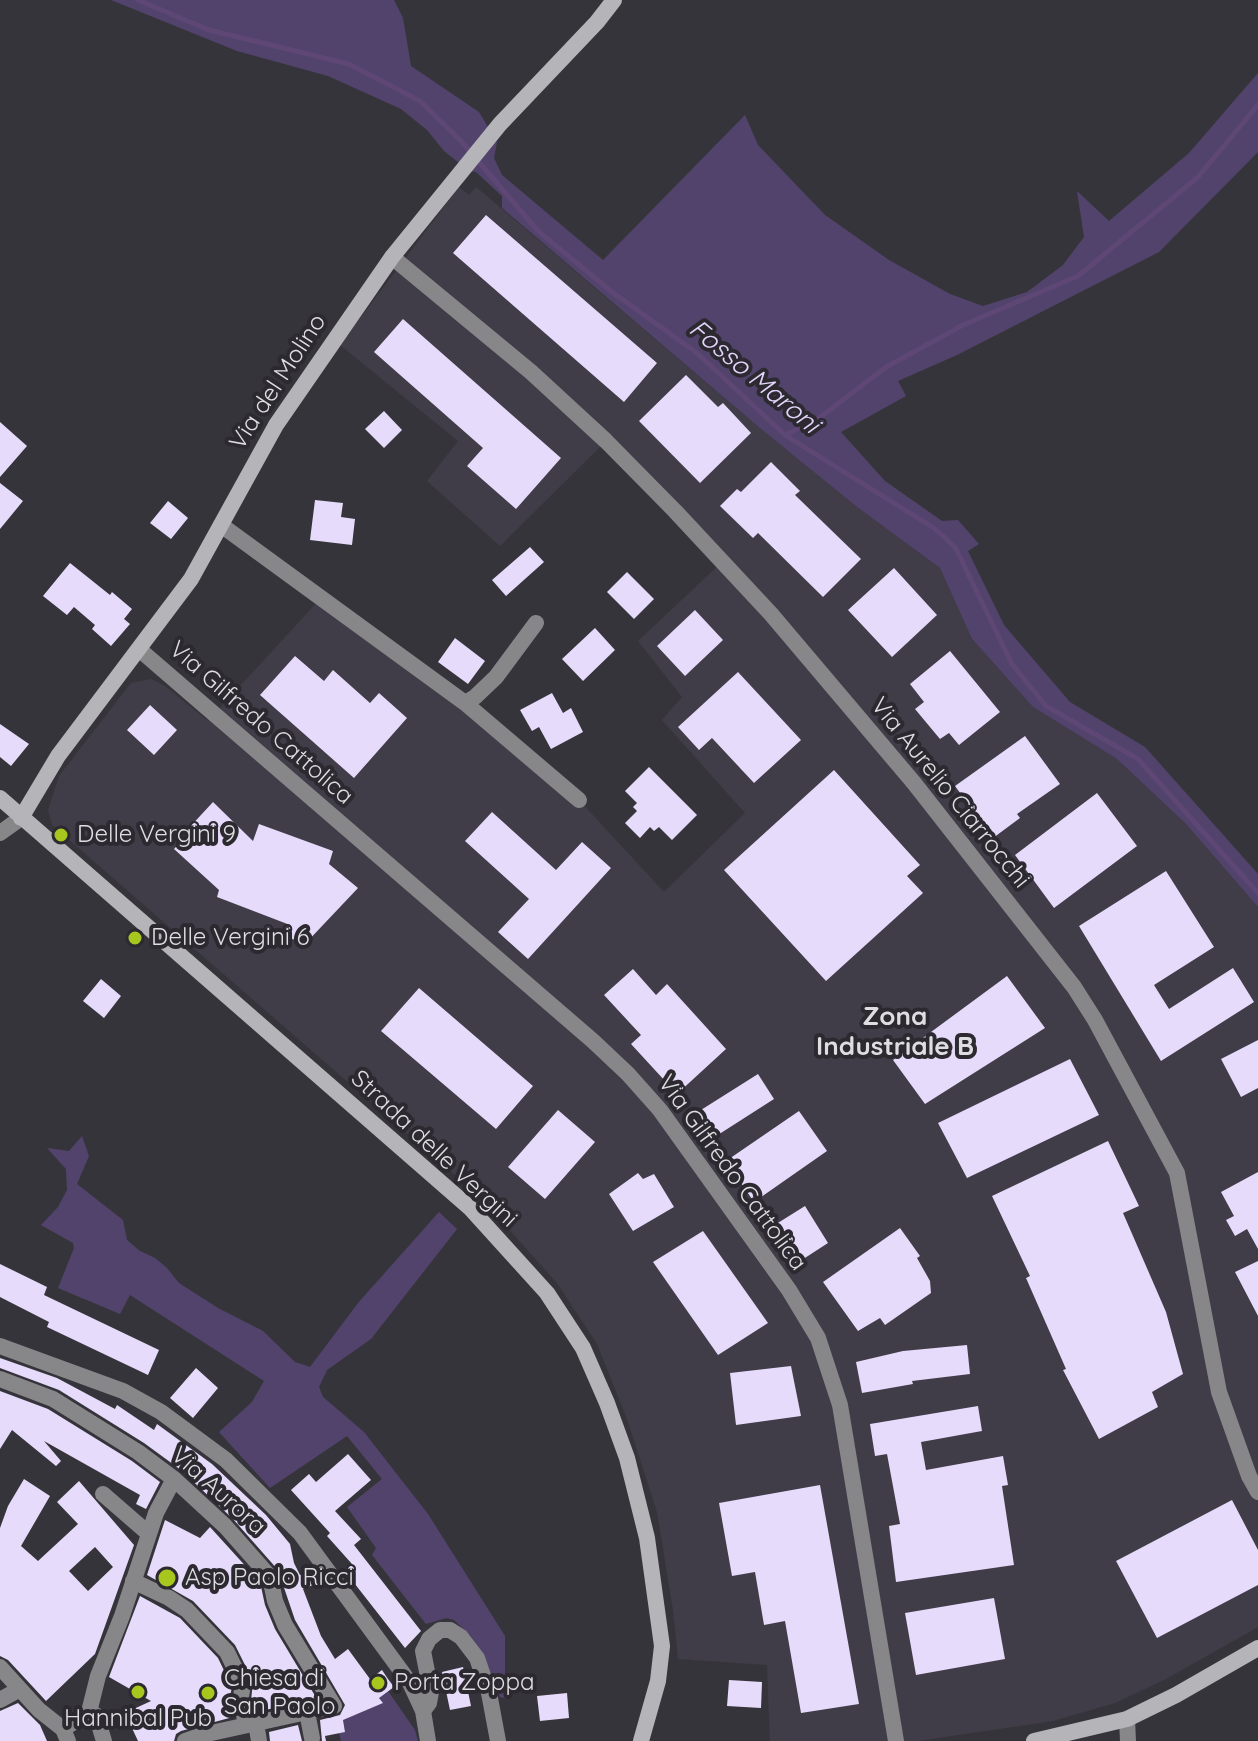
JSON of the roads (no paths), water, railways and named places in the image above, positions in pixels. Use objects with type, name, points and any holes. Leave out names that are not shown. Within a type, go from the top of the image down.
[{"type":"street","name":"Via del Molino","points":[[21,818],[58,756],[191,579],[276,425],[392,257],[500,124],[614,0]]},
{"type":"street","name":"Via Aurelio Ciarrocchi","points":[[392,257],[531,372],[606,441],[685,521],[771,614],[914,783],[1074,987],[1177,1173],[1219,1392],[1249,1476],[1258,1492]]},
{"type":"street","points":[[221,525],[465,703],[579,800]]},
{"type":"street","points":[[465,703],[496,677],[536,623]]},
{"type":"street","name":"Via Gilfredo Cattolica","points":[[140,650],[628,1074],[660,1110],[789,1290],[818,1338],[840,1405],[896,1741]]},
{"type":"street","name":"Strada delle Vergini","points":[[0,798],[470,1208],[547,1293],[583,1348],[607,1403],[627,1458],[647,1538],[662,1646],[658,1681],[641,1741]]},
{"type":"street","points":[[0,833],[21,818]]},
{"type":"street","points":[[0,1346],[123,1391],[161,1412],[226,1460],[300,1533],[410,1683],[423,1711],[428,1741]]},
{"type":"street","name":"Via Aurora","points":[[0,1379],[66,1406],[174,1479],[225,1526],[263,1567],[270,1577],[285,1625],[334,1706],[307,1712]]},
{"type":"street","points":[[0,1667],[65,1735],[89,1712],[98,1676],[122,1616],[156,1513],[174,1479]]},
{"type":"street","points":[[103,1494],[149,1534]]},
{"type":"street","points":[[133,1581],[187,1610],[227,1652],[243,1685],[240,1702],[259,1741]]},
{"type":"street","points":[[423,1711],[429,1703],[431,1692],[423,1651],[429,1639],[440,1630],[450,1630],[461,1637],[477,1658],[489,1693],[498,1741]]},
{"type":"street","points":[[1034,1741],[1127,1719],[1258,1648]]},
{"type":"street","points":[[0,1700],[20,1689]]},
{"type":"street","points":[[89,1712],[96,1715],[104,1741]]},
{"type":"street","points":[[185,1741],[307,1712],[312,1738]]},
{"type":"street","points":[[1127,1719],[1128,1741]]},
{"type":"waterway","name":"Fosso Maroni","points":[[138,0],[209,30],[349,64],[420,101],[461,141],[538,231],[612,292],[697,353],[785,435],[934,528],[955,547],[1012,664],[1046,706],[1138,759],[1258,893]]},
{"type":"waterway","points":[[785,435],[818,419],[886,367],[963,325],[1078,276],[1198,177],[1258,105]]},
{"type":"place","name":"Delle Vergini 9","points":[[61,835]]},
{"type":"place","name":"Delle Vergini 6","points":[[135,938]]},
{"type":"place","name":"Asp Paolo Ricci","points":[[167,1578]]},
{"type":"place","name":"Porta Zoppa","points":[[378,1683]]},
{"type":"place","name":"Hannibal Pub","points":[[138,1692]]},
{"type":"place","name":"Chiesa di San Paolo","points":[[208,1693]]},
{"type":"district","name":"Zona Industriale B","points":[[895,1032]]}]
